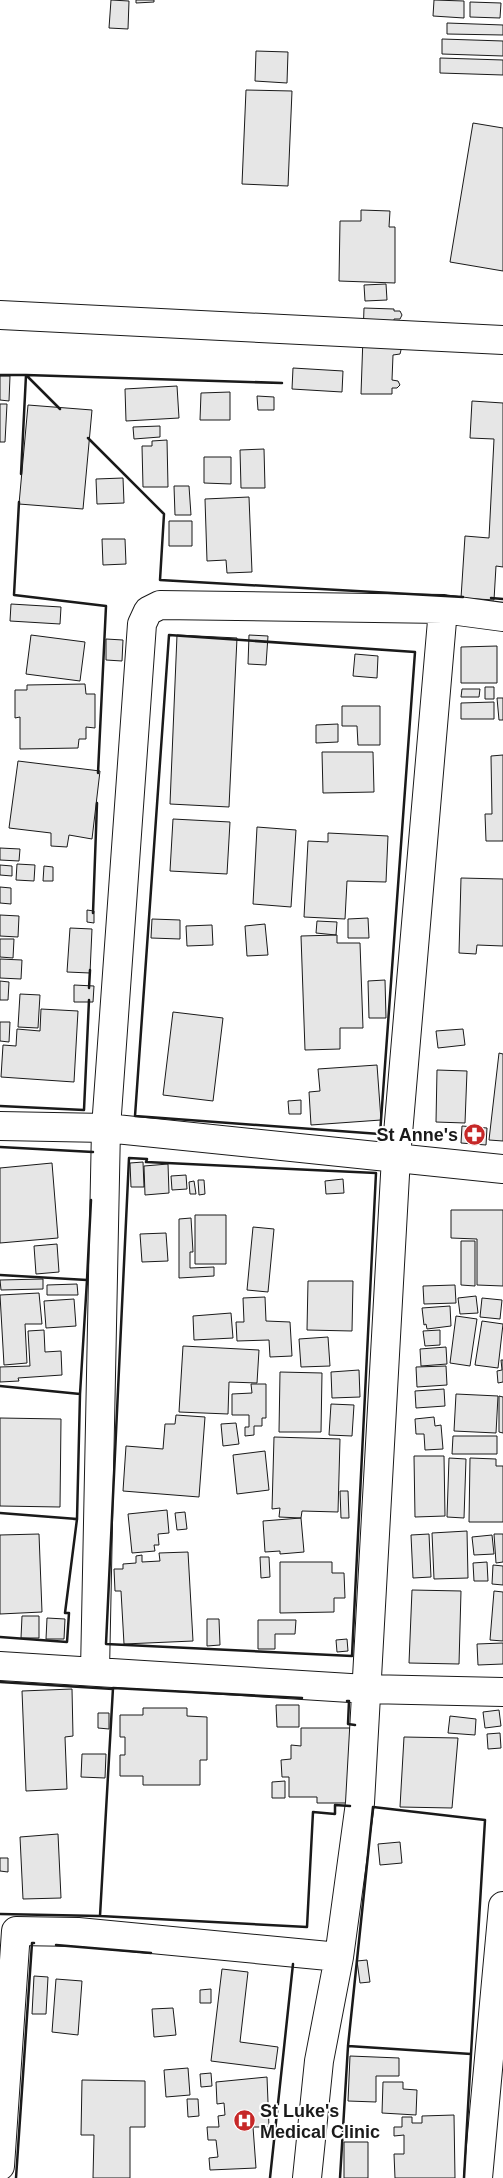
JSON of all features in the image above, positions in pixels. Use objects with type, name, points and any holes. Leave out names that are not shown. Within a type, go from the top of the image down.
[{"type":"street","points":[[0,315],[503,340]]},
{"type":"street","points":[[95,1671],[106,1128],[142,624],[148,611],[160,605],[443,609],[503,616]]},
{"type":"street","points":[[306,2178],[319,2061],[339,1957],[360,1803],[396,1157],[443,609]]},
{"type":"street","points":[[0,1126],[106,1128],[503,1169]]},
{"type":"street","points":[[0,1666],[366,1689],[503,1692]]},
{"type":"street","points":[[478,2178],[503,1906]]},
{"type":"street","points":[[0,2166],[16,1931],[78,1932],[339,1957]]},
{"type":"building","points":[[111,0],[129,1],[128,29],[109,28]]},
{"type":"building","points":[[136,0],[154,0],[154,2],[136,3]]},
{"type":"building","points":[[434,0],[464,1],[464,18],[433,16]]},
{"type":"building","points":[[470,2],[501,3],[500,18],[470,17]]},
{"type":"building","points":[[447,23],[503,25],[503,35],[447,34]]},
{"type":"building","points":[[442,39],[503,41],[503,56],[442,54]]},
{"type":"building","points":[[256,51],[288,52],[287,83],[255,81]]},
{"type":"building","points":[[440,58],[503,60],[503,75],[440,73]]},
{"type":"building","points":[[246,90],[292,91],[288,186],[242,184]]},
{"type":"building","points":[[473,123],[503,128],[503,271],[450,262]]},
{"type":"building","points":[[361,210],[390,211],[389,227],[395,227],[395,283],[339,281],[340,221],[361,221]]},
{"type":"building","points":[[386,284],[387,300],[365,301],[364,285]]},
{"type":"building","points":[[364,308],[394,309],[394,311],[400,311],[402,315],[400,319],[394,319],[393,345],[399,346],[401,350],[400,354],[393,355],[392,380],[398,381],[400,385],[397,388],[392,388],[392,394],[361,394]]},
{"type":"building","points":[[293,368],[343,371],[342,392],[292,389]]},
{"type":"building","points":[[0,376],[10,376],[9,401],[0,400]]},
{"type":"building","points":[[177,386],[179,418],[126,421],[125,389]]},
{"type":"building","points":[[230,392],[230,420],[200,420],[201,393]]},
{"type":"building","points":[[257,396],[274,397],[274,410],[258,410]]},
{"type":"building","points":[[472,401],[503,403],[503,567],[496,566],[494,600],[461,598],[465,536],[489,538],[494,439],[470,438]]},
{"type":"building","points":[[0,404],[7,404],[5,442],[0,442]]},
{"type":"building","points":[[28,405],[92,410],[83,509],[19,504]]},
{"type":"building","points":[[160,426],[160,437],[134,439],[133,427]]},
{"type":"building","points":[[167,440],[168,487],[143,487],[142,446],[152,446],[152,441]]},
{"type":"building","points":[[264,449],[265,488],[241,488],[240,450]]},
{"type":"building","points":[[204,457],[231,457],[231,484],[204,483]]},
{"type":"building","points":[[123,478],[124,503],[97,504],[96,479]]},
{"type":"building","points":[[174,486],[189,486],[191,515],[175,515]]},
{"type":"building","points":[[249,497],[252,572],[227,573],[226,560],[207,561],[205,499]]},
{"type":"building","points":[[169,521],[192,521],[192,546],[169,546]]},
{"type":"building","points":[[102,539],[125,539],[126,564],[103,565]]},
{"type":"building","points":[[11,604],[61,607],[60,624],[10,621]]},
{"type":"building","points":[[31,635],[85,642],[80,681],[26,674]]},
{"type":"building","points":[[177,635],[237,638],[229,807],[170,804]]},
{"type":"building","points":[[249,635],[268,636],[266,665],[248,664]]},
{"type":"building","points":[[106,639],[123,640],[122,661],[106,660]]},
{"type":"building","points":[[497,646],[497,683],[461,683],[461,647]]},
{"type":"building","points":[[355,654],[378,656],[377,678],[353,676]]},
{"type":"building","points":[[85,684],[86,694],[95,694],[95,728],[86,727],[86,739],[79,739],[78,748],[20,749],[20,717],[15,718],[15,690],[27,690],[27,685]]},
{"type":"building","points":[[485,687],[494,687],[494,699],[485,699]]},
{"type":"building","points":[[462,689],[480,689],[479,697],[461,697]]},
{"type":"building","points":[[497,698],[503,698],[503,720],[499,720]]},
{"type":"building","points":[[494,702],[494,719],[461,719],[461,703]]},
{"type":"building","points":[[342,706],[380,706],[380,745],[358,745],[357,726],[342,726]]},
{"type":"building","points":[[338,724],[338,742],[316,743],[316,725]]},
{"type":"building","points":[[322,752],[373,752],[374,792],[323,793]]},
{"type":"building","points":[[503,755],[503,841],[486,841],[485,814],[492,814],[491,756]]},
{"type":"building","points":[[18,761],[100,771],[92,839],[69,835],[67,847],[51,846],[51,833],[9,828]]},
{"type":"building","points":[[173,819],[230,822],[227,874],[170,871]]},
{"type":"building","points":[[257,827],[296,830],[291,907],[253,904]]},
{"type":"building","points":[[328,833],[388,836],[386,882],[347,881],[345,919],[304,917],[308,841],[328,842]]},
{"type":"building","points":[[0,848],[20,849],[19,861],[0,860]]},
{"type":"building","points":[[17,864],[35,865],[34,881],[16,880]]},
{"type":"building","points":[[0,865],[12,866],[12,876],[0,875]]},
{"type":"building","points":[[44,866],[53,867],[53,881],[43,881]]},
{"type":"building","points":[[461,878],[503,879],[503,946],[477,945],[476,954],[459,953]]},
{"type":"building","points":[[0,887],[11,888],[11,904],[0,903]]},
{"type":"building","points":[[87,910],[94,911],[94,923],[87,922]]},
{"type":"building","points":[[0,915],[19,916],[18,937],[0,936]]},
{"type":"building","points":[[368,918],[369,938],[348,938],[348,919]]},
{"type":"building","points":[[152,919],[180,920],[180,939],[151,938]]},
{"type":"building","points":[[317,921],[337,922],[336,935],[316,933]]},
{"type":"building","points":[[265,924],[268,955],[247,956],[245,926]]},
{"type":"building","points":[[212,925],[213,945],[187,946],[186,926]]},
{"type":"building","points":[[70,928],[92,929],[90,973],[67,972]]},
{"type":"building","points":[[337,935],[337,943],[360,943],[363,1028],[340,1028],[340,1049],[305,1050],[301,936]]},
{"type":"building","points":[[0,939],[14,939],[13,958],[0,957]]},
{"type":"building","points":[[0,959],[22,960],[21,979],[0,978]]},
{"type":"building","points":[[385,980],[386,1018],[369,1018],[368,981]]},
{"type":"building","points":[[0,981],[9,982],[8,1000],[0,1000]]},
{"type":"building","points":[[74,985],[94,986],[93,1002],[74,1002]]},
{"type":"building","points":[[20,994],[40,995],[38,1028],[18,1027]]},
{"type":"building","points":[[41,1009],[78,1011],[74,1082],[1,1077],[3,1045],[16,1046],[17,1029],[40,1031]]},
{"type":"building","points":[[173,1012],[223,1018],[213,1101],[163,1095]]},
{"type":"building","points":[[0,1022],[10,1022],[9,1042],[0,1041]]},
{"type":"building","points":[[463,1029],[465,1045],[438,1048],[436,1031]]},
{"type":"building","points":[[499,1053],[503,1054],[503,1141],[489,1140]]},
{"type":"building","points":[[377,1065],[381,1120],[311,1125],[309,1092],[320,1091],[318,1069]]},
{"type":"building","points":[[437,1070],[467,1071],[465,1123],[436,1122]]},
{"type":"building","points":[[301,1100],[301,1114],[289,1114],[288,1101]]},
{"type":"building","name":"St Anne's","points":[[462,1126],[487,1128],[486,1145],[461,1143]]},
{"type":"building","points":[[143,1162],[144,1187],[131,1187],[130,1163]]},
{"type":"building","points":[[52,1163],[58,1238],[0,1243],[0,1168]]},
{"type":"building","points":[[168,1164],[169,1193],[145,1195],[144,1166]]},
{"type":"building","points":[[186,1175],[187,1189],[172,1190],[171,1176]]},
{"type":"building","points":[[343,1179],[344,1193],[326,1194],[325,1181]]},
{"type":"building","points":[[198,1180],[204,1180],[205,1194],[199,1195]]},
{"type":"building","points":[[194,1181],[196,1194],[190,1194],[189,1182]]},
{"type":"building","points":[[451,1210],[503,1210],[503,1286],[477,1285],[477,1239],[451,1238]]},
{"type":"building","points":[[195,1215],[226,1215],[226,1264],[195,1264]]},
{"type":"building","points":[[191,1218],[193,1252],[190,1252],[190,1268],[214,1267],[214,1276],[179,1278],[179,1219]]},
{"type":"building","points":[[253,1227],[274,1229],[268,1292],[247,1290]]},
{"type":"building","points":[[166,1233],[168,1261],[142,1262],[140,1234]]},
{"type":"building","points":[[461,1241],[475,1241],[475,1286],[461,1285]]},
{"type":"building","points":[[57,1244],[59,1272],[36,1274],[34,1246]]},
{"type":"building","points":[[43,1279],[43,1289],[1,1290],[0,1280]]},
{"type":"building","points":[[308,1281],[353,1281],[352,1331],[307,1330]]},
{"type":"building","points":[[77,1284],[78,1295],[47,1295],[47,1285]]},
{"type":"building","points":[[455,1285],[456,1303],[424,1304],[423,1286]]},
{"type":"building","points":[[39,1293],[42,1324],[25,1324],[27,1363],[4,1365],[0,1295]]},
{"type":"building","points":[[476,1296],[478,1313],[460,1314],[458,1298]]},
{"type":"building","points":[[265,1297],[266,1321],[290,1322],[292,1356],[270,1357],[269,1340],[237,1341],[236,1322],[244,1322],[243,1298]]},
{"type":"building","points":[[482,1298],[502,1300],[500,1319],[480,1317]]},
{"type":"building","points":[[74,1299],[76,1326],[46,1328],[44,1301]]},
{"type":"building","points":[[450,1306],[451,1326],[427,1329],[426,1324],[424,1325],[422,1308]]},
{"type":"building","points":[[231,1313],[233,1338],[194,1340],[193,1316]]},
{"type":"building","points":[[456,1316],[477,1319],[470,1366],[450,1363]]},
{"type":"building","points":[[482,1321],[503,1324],[498,1368],[475,1365]]},
{"type":"building","points":[[44,1330],[45,1352],[61,1351],[62,1375],[18,1378],[19,1381],[0,1382],[0,1367],[30,1366],[28,1331]]},
{"type":"building","points":[[440,1330],[440,1345],[425,1346],[423,1331]]},
{"type":"building","points":[[328,1337],[330,1366],[301,1367],[299,1339]]},
{"type":"building","points":[[183,1346],[259,1350],[257,1383],[229,1382],[228,1414],[179,1412]]},
{"type":"building","points":[[446,1347],[447,1364],[421,1366],[420,1349]]},
{"type":"building","points":[[501,1360],[503,1360],[503,1382],[498,1383],[497,1371],[502,1370]]},
{"type":"building","points":[[446,1366],[447,1385],[417,1387],[416,1367]]},
{"type":"building","points":[[359,1370],[360,1397],[332,1398],[331,1372]]},
{"type":"building","points":[[280,1372],[322,1373],[321,1432],[279,1432]]},
{"type":"building","points":[[251,1384],[266,1384],[266,1418],[262,1418],[262,1426],[254,1426],[254,1435],[245,1436],[245,1427],[249,1427],[249,1415],[232,1415],[232,1394],[252,1393]]},
{"type":"building","points":[[444,1389],[445,1406],[416,1408],[415,1391]]},
{"type":"building","points":[[456,1394],[498,1396],[496,1433],[454,1431]]},
{"type":"building","points":[[499,1396],[503,1397],[503,1433],[499,1432]]},
{"type":"building","points":[[331,1404],[354,1405],[352,1436],[329,1435]]},
{"type":"building","points":[[176,1415],[205,1417],[199,1497],[123,1491],[126,1446],[163,1449],[165,1424],[175,1424]]},
{"type":"building","points":[[434,1417],[435,1426],[441,1425],[443,1449],[425,1450],[424,1434],[416,1434],[415,1419]]},
{"type":"building","points":[[0,1418],[61,1419],[60,1507],[0,1506]]},
{"type":"building","points":[[236,1423],[239,1444],[223,1446],[221,1424]]},
{"type":"building","points":[[453,1436],[497,1436],[497,1454],[452,1454]]},
{"type":"building","points":[[274,1437],[340,1439],[338,1512],[302,1511],[301,1518],[279,1517],[280,1508],[272,1509]]},
{"type":"building","points":[[265,1451],[269,1490],[237,1494],[233,1455]]},
{"type":"building","points":[[414,1456],[444,1456],[445,1516],[415,1517]]},
{"type":"building","points":[[449,1458],[466,1459],[464,1518],[447,1517]]},
{"type":"building","points":[[470,1458],[496,1459],[496,1466],[503,1466],[503,1522],[469,1522]]},
{"type":"building","points":[[340,1491],[348,1491],[349,1518],[341,1518]]},
{"type":"building","points":[[167,1510],[169,1533],[158,1534],[159,1545],[154,1545],[155,1551],[132,1553],[128,1514]]},
{"type":"building","points":[[185,1512],[187,1529],[177,1530],[175,1513]]},
{"type":"building","points":[[301,1518],[304,1552],[280,1554],[280,1551],[265,1552],[263,1521]]},
{"type":"building","points":[[467,1531],[468,1578],[434,1579],[432,1533]]},
{"type":"building","points":[[39,1534],[42,1612],[0,1614],[0,1535]]},
{"type":"building","points":[[429,1534],[431,1577],[413,1578],[411,1535]]},
{"type":"building","points":[[494,1534],[503,1534],[503,1562],[496,1563]]},
{"type":"building","points":[[492,1535],[494,1554],[474,1555],[472,1537]]},
{"type":"building","points":[[188,1552],[193,1641],[124,1644],[121,1591],[115,1591],[114,1569],[123,1569],[123,1564],[136,1563],[136,1556],[142,1555],[142,1562],[160,1561],[159,1553]]},
{"type":"building","points":[[260,1557],[269,1557],[270,1577],[261,1578]]},
{"type":"building","points":[[280,1562],[332,1562],[332,1573],[344,1573],[345,1598],[334,1598],[334,1612],[280,1613]]},
{"type":"building","points":[[487,1562],[488,1581],[474,1581],[473,1563]]},
{"type":"building","points":[[493,1565],[503,1566],[503,1585],[492,1584]]},
{"type":"building","points":[[412,1590],[461,1591],[459,1664],[409,1663]]},
{"type":"building","points":[[494,1591],[503,1592],[503,1641],[490,1640]]},
{"type":"building","points":[[22,1616],[39,1616],[39,1638],[21,1638]]},
{"type":"building","points":[[47,1618],[65,1619],[64,1639],[46,1639]]},
{"type":"building","points":[[207,1619],[219,1619],[220,1645],[207,1646]]},
{"type":"building","points":[[258,1620],[296,1620],[295,1634],[275,1634],[275,1649],[258,1649]]},
{"type":"building","points":[[347,1639],[348,1651],[337,1652],[336,1640]]},
{"type":"building","points":[[503,1643],[503,1664],[478,1665],[477,1644]]},
{"type":"building","points":[[72,1689],[73,1736],[65,1737],[67,1789],[26,1791],[22,1691]]},
{"type":"building","points":[[276,1705],[299,1705],[299,1727],[277,1727]]},
{"type":"building","points":[[143,1708],[187,1708],[187,1716],[207,1717],[207,1760],[200,1760],[200,1785],[143,1785],[143,1776],[120,1776],[120,1755],[125,1755],[125,1737],[120,1737],[120,1715],[143,1715]]},
{"type":"building","points":[[499,1710],[501,1726],[485,1728],[483,1712]]},
{"type":"building","points":[[98,1713],[109,1713],[109,1729],[98,1728]]},
{"type":"building","points":[[450,1716],[476,1719],[475,1735],[448,1733]]},
{"type":"building","points":[[301,1728],[350,1728],[350,1803],[317,1803],[317,1797],[289,1797],[289,1777],[282,1777],[281,1760],[291,1759],[291,1745],[301,1746]]},
{"type":"building","points":[[500,1733],[501,1748],[488,1749],[487,1734]]},
{"type":"building","points":[[404,1737],[458,1738],[452,1808],[400,1807]]},
{"type":"building","points":[[82,1754],[106,1754],[105,1778],[81,1777]]},
{"type":"building","points":[[285,1781],[285,1798],[272,1798],[272,1782]]},
{"type":"building","points":[[58,1834],[61,1898],[23,1899],[20,1837]]},
{"type":"building","points":[[400,1842],[402,1863],[380,1865],[378,1844]]},
{"type":"building","points":[[0,1858],[8,1858],[8,1872],[0,1871]]},
{"type":"building","points":[[367,1960],[370,1982],[360,1983],[357,1961]]},
{"type":"building","points":[[222,1969],[248,1972],[240,2042],[278,2047],[275,2069],[211,2061]]},
{"type":"building","points":[[34,1976],[48,1977],[46,2014],[32,2014]]},
{"type":"building","points":[[56,1979],[82,1981],[78,2035],[52,2032]]},
{"type":"building","points":[[211,1989],[211,2003],[200,2003],[200,1990]]},
{"type":"building","points":[[173,2008],[176,2035],[154,2037],[152,2009]]},
{"type":"building","points":[[350,2056],[399,2058],[399,2076],[376,2076],[376,2102],[348,2101]]},
{"type":"building","points":[[188,2068],[190,2095],[166,2097],[164,2070]]},
{"type":"building","points":[[211,2073],[212,2086],[201,2087],[200,2074]]},
{"type":"building","name":"St Luke's Medical Clinic","points":[[267,2077],[269,2127],[253,2127],[256,2168],[210,2170],[209,2158],[218,2157],[216,2140],[208,2140],[207,2127],[219,2127],[218,2116],[225,2115],[224,2103],[217,2104],[216,2082]]},
{"type":"building","points":[[82,2080],[145,2081],[145,2127],[130,2127],[130,2178],[93,2178],[94,2135],[81,2135]]},
{"type":"building","points":[[383,2082],[403,2082],[403,2089],[417,2090],[416,2115],[382,2113]]},
{"type":"building","points":[[187,2099],[198,2099],[199,2116],[188,2117]]},
{"type":"building","points":[[454,2115],[455,2178],[395,2178],[394,2154],[404,2154],[404,2135],[394,2136],[394,2127],[402,2127],[402,2117],[412,2117],[412,2123],[422,2123],[422,2116]]},
{"type":"building","points":[[344,2142],[368,2142],[368,2178],[344,2178]]},
{"type":"wall","points":[[0,375],[26,375],[21,474]]},
{"type":"wall","points":[[60,409],[26,375],[282,383]]},
{"type":"wall","points":[[88,438],[164,514],[160,580],[463,597]]},
{"type":"wall","points":[[19,502],[14,595],[106,606],[98,773]]},
{"type":"wall","points":[[491,598],[503,599]]},
{"type":"wall","points":[[169,635],[415,652],[380,1134],[135,1116],[169,635]]},
{"type":"wall","points":[[93,913],[97,803]]},
{"type":"wall","points":[[89,988],[90,970]]},
{"type":"wall","points":[[0,1106],[84,1110],[89,1000]]},
{"type":"wall","points":[[0,1147],[93,1152]]},
{"type":"wall","points":[[129,1158],[147,1159],[146,1162],[376,1173],[352,1656],[106,1644],[129,1158]]},
{"type":"wall","points":[[0,1275],[87,1280],[91,1200]]},
{"type":"wall","points":[[80,1394],[87,1280],[85,1280]]},
{"type":"wall","points":[[0,1386],[80,1394],[77,1519],[0,1513]]},
{"type":"wall","points":[[0,1637],[67,1642],[69,1613],[65,1613],[77,1519],[74,1519]]},
{"type":"wall","points":[[0,1682],[113,1689]]},
{"type":"wall","points":[[100,1916],[113,1688],[302,1698]]},
{"type":"wall","points":[[347,1701],[349,1701],[348,1724],[355,1725]]},
{"type":"wall","points":[[0,1914],[100,1916],[307,1927],[313,1812],[335,1814],[335,1805],[350,1806]]},
{"type":"wall","points":[[373,1807],[485,1820],[471,2054],[348,2046],[373,1807]]},
{"type":"wall","points":[[16,2178],[32,1943],[34,1943]]},
{"type":"wall","points":[[56,1945],[151,1953]]},
{"type":"wall","points":[[270,2178],[293,1964]]},
{"type":"wall","points":[[340,2178],[348,2046]]},
{"type":"wall","points":[[464,2178],[471,2054]]},
{"type":"place","name":"St Anne's","points":[[474,1135]]},
{"type":"place","name":"St Luke's Medical Clinic","points":[[244,2121]]}]
